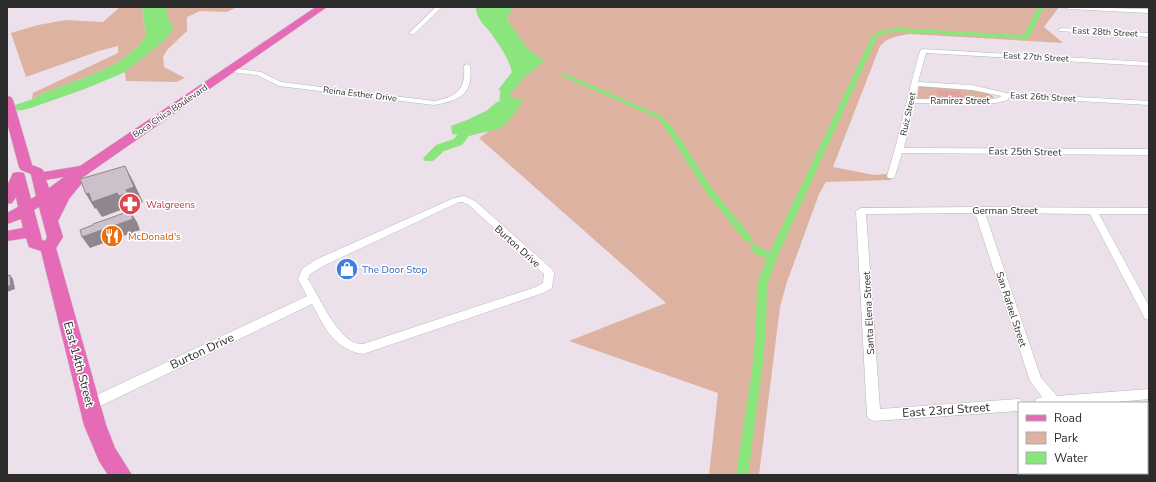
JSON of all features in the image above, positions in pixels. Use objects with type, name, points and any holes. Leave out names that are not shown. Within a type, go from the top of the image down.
[{"type":"main road","name":"Boca Chica Boulevard","points":[[7,228],[11,225],[16,215],[89,167],[322,7]]},
{"type":"main road","points":[[7,100],[22,171],[16,215],[32,235],[34,243],[48,248]]},
{"type":"main road","points":[[22,171],[37,172],[38,177],[55,176],[89,167]]},
{"type":"main road","points":[[50,222],[62,197],[89,167]]},
{"type":"main road","points":[[7,200],[22,171]]},
{"type":"main road","name":"East 14th Street","points":[[38,177],[55,237],[48,248],[89,404],[107,454],[121,475]]},
{"type":"main road","points":[[7,236],[26,233],[32,235]]},
{"type":"street","points":[[412,33],[439,7]]},
{"type":"street","points":[[1068,7],[1149,11]]},
{"type":"street","name":"East 28th Street","points":[[1061,30],[1149,35]]},
{"type":"street","name":"East 27th Street","points":[[923,51],[1149,64]]},
{"type":"street","name":"Ruiz Street","points":[[891,176],[900,150],[914,84],[923,51]]},
{"type":"street","name":"Reina Esther Drive","points":[[231,70],[259,73],[279,84],[434,102],[453,99],[459,95],[468,81],[469,74],[467,66]]},
{"type":"street","name":"East 26th Street","points":[[914,84],[978,88],[1006,95],[1149,103]]},
{"type":"street","name":"Ramirez Street","points":[[911,101],[996,101],[1004,98],[1006,95]]},
{"type":"street","name":"East 25th Street","points":[[900,150],[1149,152]]},
{"type":"street","name":"Burton Drive","points":[[464,199],[472,203],[549,273],[548,285],[539,290],[362,349],[352,347],[344,342],[326,318],[314,298],[303,279],[306,272],[312,267],[457,200],[464,199]]},
{"type":"street","name":"San Rafael Street","points":[[979,210],[1036,381],[1054,402]]},
{"type":"street","name":"German Street","points":[[862,211],[1149,211]]},
{"type":"street","name":"Santa Elena Street","points":[[862,211],[874,415]]},
{"type":"street","points":[[1093,211],[1149,316]]},
{"type":"street","name":"Burton Drive","points":[[89,404],[314,298]]},
{"type":"street","points":[[1054,402],[1149,394]]},
{"type":"street","name":"East 23rd Street","points":[[874,415],[1018,405]]},
{"type":"green space","points":[[120,7],[142,7],[146,36],[135,49],[123,59],[109,67],[32,99],[33,93],[118,53],[118,46],[99,51],[26,77],[11,33],[38,25],[66,20],[103,22]]},
{"type":"green space","points":[[166,7],[237,7],[227,12],[200,11],[187,17],[187,31],[167,50],[163,57],[164,67],[185,78],[176,82],[126,81],[125,72],[166,39]]},
{"type":"green space","points":[[512,7],[1059,7],[1044,27],[1063,43],[909,34],[897,36],[880,46],[833,167],[874,175],[887,174],[891,180],[826,182],[819,194],[787,282],[780,307],[759,475],[709,475],[718,393],[569,341],[666,303],[479,138],[493,128],[516,98],[509,98],[509,91],[515,89],[522,80],[545,60],[534,55],[526,48],[507,20]]},
{"type":"green space","points":[[919,86],[970,89],[981,91],[994,97],[990,99],[917,99]]},
{"type":"shaded area","points":[[936,90],[960,91],[964,98],[940,96]]},
{"type":"water","points":[[142,7],[166,7],[167,15],[173,28],[166,39],[125,72],[85,89],[42,104],[33,103],[32,99],[109,67],[123,59],[135,49],[146,36]]},
{"type":"water","points":[[476,7],[512,7],[507,20],[527,48],[545,60],[522,80],[515,89],[509,91],[498,90],[512,72],[503,51],[478,16]]},
{"type":"water","points":[[509,98],[516,98],[520,106],[501,128],[469,136],[452,134],[451,126],[486,111],[497,102]]},
{"type":"building","points":[[125,166],[134,187],[126,190],[128,193],[119,196],[117,193],[92,202],[89,193],[86,194],[80,179]]},
{"type":"building","points":[[130,211],[133,219],[82,237],[80,230]]},
{"type":"building","points":[[10,275],[11,285],[7,287],[7,276]]},
{"type":"waterway","points":[[773,255],[875,36],[885,31],[899,30],[1026,37],[1041,7]]},
{"type":"waterway","points":[[508,107],[505,94],[507,87],[516,75]]},
{"type":"waterway","points":[[564,75],[653,114],[662,119],[674,135]]},
{"type":"waterway","points":[[16,108],[51,96]]},
{"type":"waterway","points":[[429,158],[440,148],[458,142],[467,130],[479,125]]},
{"type":"waterway","points":[[677,140],[709,190],[749,240]]},
{"type":"waterway","points":[[754,247],[762,254],[773,255]]},
{"type":"waterway","points":[[742,475],[758,362],[761,328],[762,285],[773,255]]},
{"type":"place","name":"Walgreens","points":[[130,204]]},
{"type":"place","name":"McDonald's","points":[[112,236]]},
{"type":"place","name":"The Door Stop","points":[[347,269]]}]
